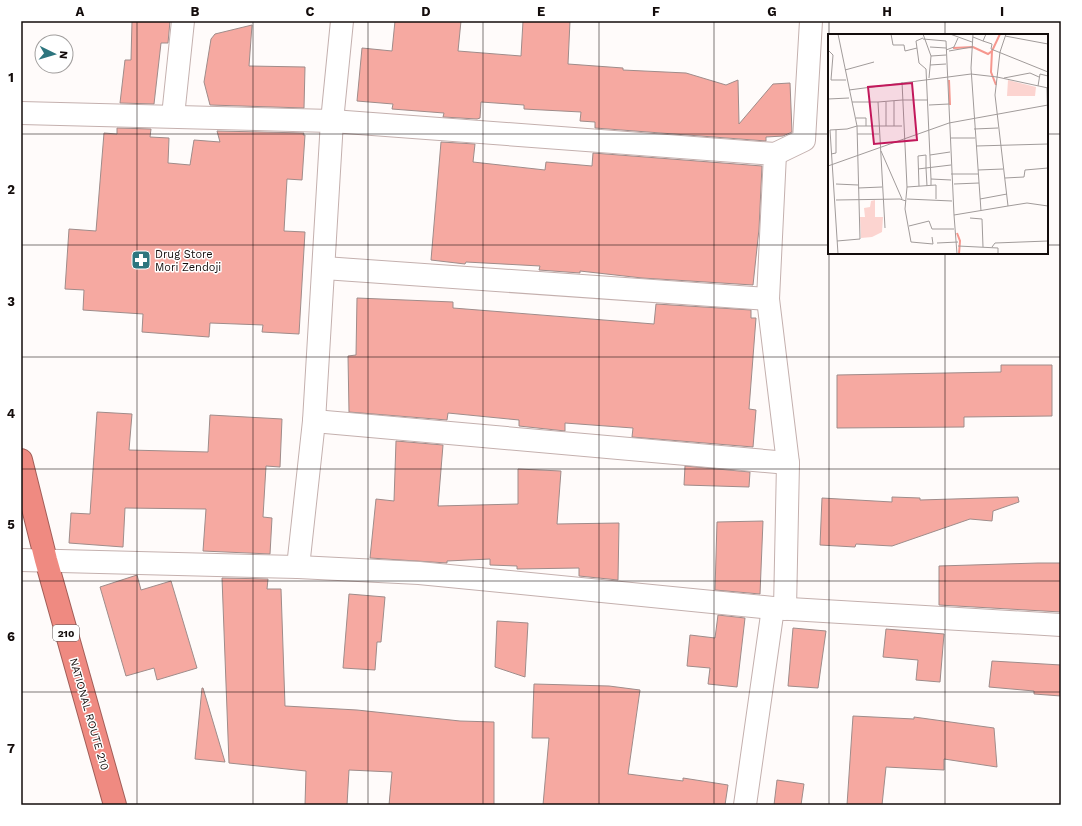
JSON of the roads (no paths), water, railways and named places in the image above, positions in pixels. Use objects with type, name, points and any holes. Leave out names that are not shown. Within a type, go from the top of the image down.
[{"type":"highway","name":"NATIONAL ROUTE 210","points":[[21,460],[46,560],[115,805]]},
{"type":"street","points":[[173,116],[183,21]]},
{"type":"street","points":[[298,568],[314,421],[332,121],[342,21]]},
{"type":"street","points":[[21,113],[332,121],[775,154],[804,140],[811,21]]},
{"type":"street","points":[[745,805],[779,608],[788,464],[768,299],[775,154]]},
{"type":"street","points":[[324,268],[768,299]]},
{"type":"street","points":[[314,421],[788,464]]},
{"type":"street","points":[[21,560],[419,573],[779,608],[1061,625]]},
{"type":"place","name":"Drug Store Mori Zendoji","points":[[141,260]]}]
